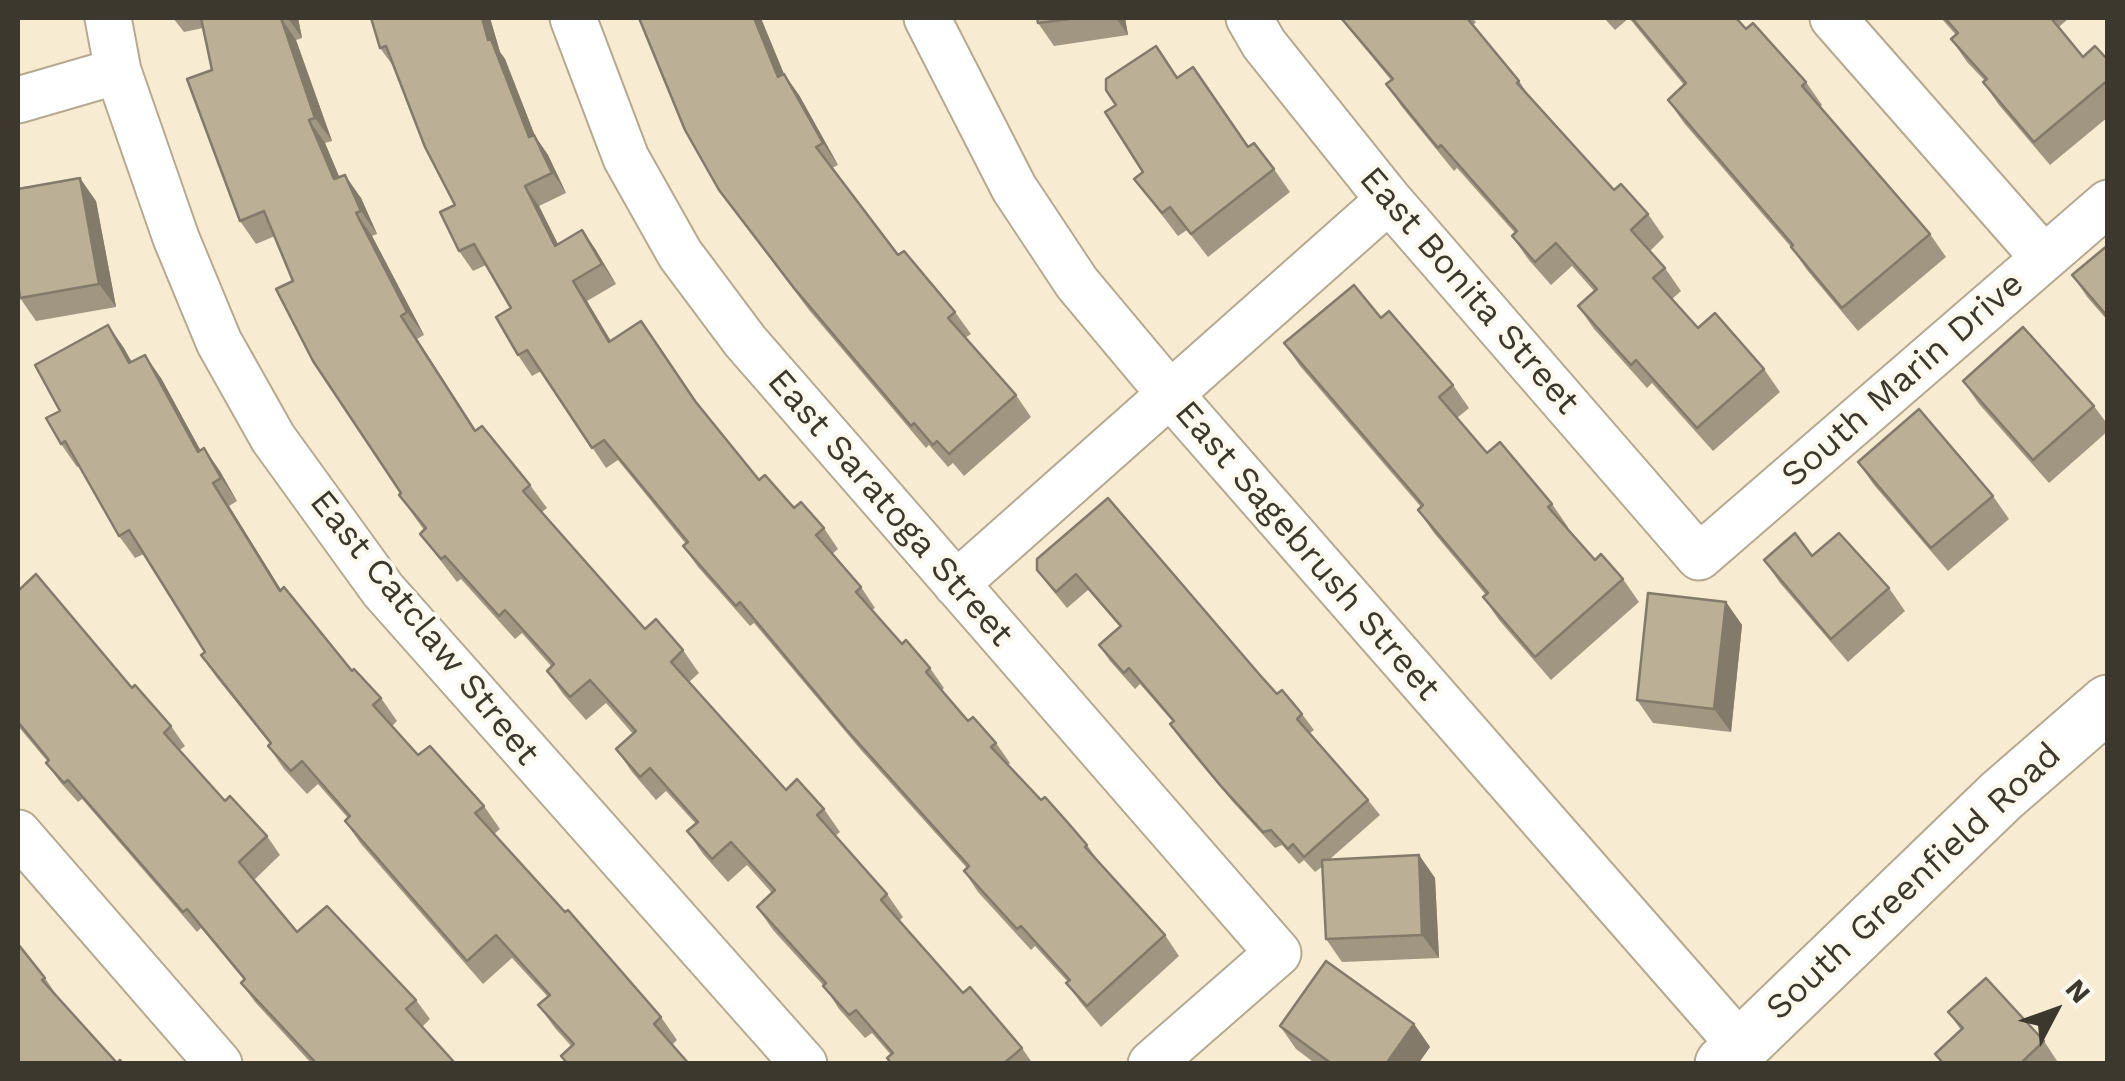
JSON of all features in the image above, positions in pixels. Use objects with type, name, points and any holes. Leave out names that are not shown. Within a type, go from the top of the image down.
[{"type":"main road","name":"South Greenfield Road","points":[[1732,1055],[2001,796],[2108,703]]},
{"type":"street","name":"East Catclaw Street","points":[[108,18],[118,71],[176,238],[219,342],[274,438],[325,514],[454,674],[804,1064]]},
{"type":"street","name":"East Saratoga Street","points":[[573,18],[626,158],[680,254],[745,341],[1278,953],[1152,1064]]},
{"type":"street","name":"East Sagebrush Street","points":[[927,18],[1014,188],[1077,283],[1732,1055]]},
{"type":"street","name":"East Bonita Street","points":[[1249,18],[1264,44],[1388,200],[1698,557]]},
{"type":"street","points":[[1833,18],[2044,258]]},
{"type":"street","points":[[18,100],[118,71]]},
{"type":"street","points":[[956,584],[1388,200]]},
{"type":"street","name":"South Marin Drive","points":[[1698,557],[2108,203]]},
{"type":"street","points":[[18,833],[219,1064]]},
{"type":"building","points":[[201,18],[281,18],[315,118],[309,120],[334,179],[345,175],[361,211],[356,213],[407,312],[401,316],[475,431],[482,426],[530,485],[523,491],[645,629],[656,619],[683,650],[671,662],[786,790],[797,779],[824,809],[817,815],[887,894],[881,900],[963,993],[970,987],[1022,1048],[1003,1064],[892,1064],[887,1058],[893,1053],[856,1010],[849,1015],[823,986],[826,983],[757,907],[775,890],[731,842],[712,859],[687,831],[698,822],[650,768],[640,777],[616,749],[636,731],[590,680],[570,697],[547,671],[554,664],[505,610],[499,616],[420,534],[426,528],[399,495],[313,361],[276,289],[293,281],[264,211],[240,221],[187,79],[212,70]]},
{"type":"building","points":[[371,18],[482,18],[529,137],[534,135],[552,173],[525,186],[555,246],[582,230],[602,264],[573,281],[609,342],[641,321],[695,401],[759,480],[765,475],[794,508],[801,502],[824,528],[816,535],[861,587],[856,592],[902,644],[906,640],[930,668],[926,672],[968,721],[973,717],[996,743],[991,747],[1041,800],[1045,797],[1165,935],[1087,1006],[1066,983],[1070,980],[1021,926],[1017,929],[964,871],[969,866],[846,729],[740,602],[736,606],[683,546],[688,542],[604,440],[592,448],[527,350],[518,355],[496,317],[511,308],[474,244],[459,251],[440,212],[455,205],[425,147],[386,46],[380,48]]},
{"type":"building","points":[[639,18],[754,18],[778,77],[784,74],[823,143],[816,147],[898,255],[904,251],[955,312],[948,318],[1016,395],[949,454],[937,441],[933,445],[914,423],[911,426],[794,288],[719,190],[685,130]]},
{"type":"building","points":[[1037,18],[1077,18],[1038,23]]},
{"type":"building","points":[[1341,18],[1467,18],[1517,83],[1614,190],[1621,184],[1648,214],[1631,230],[1665,268],[1653,278],[1698,328],[1715,313],[1764,369],[1697,428],[1636,360],[1631,365],[1578,306],[1597,289],[1556,243],[1535,262],[1512,236],[1517,231],[1441,145],[1438,148],[1386,84],[1393,79]]},
{"type":"building","points":[[1632,18],[1736,18],[1746,29],[1753,23],[1930,234],[1842,308],[1668,100],[1686,83]]},
{"type":"building","points":[[1945,18],[2051,18],[2083,57],[2095,46],[2108,60],[2108,80],[2034,142],[1951,39],[1958,33]]},
{"type":"building","points":[[1156,46],[1177,78],[1193,67],[1248,147],[1254,143],[1274,169],[1191,234],[1170,207],[1162,213],[1134,179],[1143,172],[1105,112],[1116,105],[1106,90],[1106,79]]},
{"type":"building","points":[[80,178],[99,284],[20,298],[18,189]]},
{"type":"building","points":[[2108,245],[2108,317],[2072,275]]},
{"type":"building","points":[[1354,285],[1381,318],[1389,311],[1453,385],[1439,397],[1487,453],[1500,442],[1552,504],[1548,507],[1595,560],[1601,554],[1623,579],[1535,657],[1483,597],[1488,593],[1418,510],[1423,505],[1284,343]]},
{"type":"building","points":[[108,325],[129,363],[145,355],[198,452],[204,448],[221,478],[213,483],[280,591],[284,587],[352,671],[381,698],[373,705],[418,755],[430,746],[484,806],[475,813],[565,912],[568,910],[661,1017],[654,1024],[689,1064],[568,1064],[561,1056],[574,1044],[538,1005],[550,995],[496,935],[467,961],[345,821],[350,816],[302,761],[291,771],[268,746],[271,743],[201,655],[205,652],[129,530],[119,536],[65,441],[61,444],[46,418],[60,411],[35,365]]},
{"type":"building","points":[[2023,327],[2094,406],[2033,460],[1963,381]]},
{"type":"building","points":[[1919,409],[1993,496],[1931,548],[1858,462]]},
{"type":"building","points":[[1108,498],[1277,694],[1282,690],[1302,714],[1297,719],[1368,800],[1304,857],[1293,844],[1288,849],[1271,830],[1263,832],[1170,724],[1174,721],[1129,668],[1124,673],[1099,645],[1121,626],[1076,574],[1056,592],[1037,570],[1037,559]]},
{"type":"building","points":[[1795,533],[1812,556],[1839,533],[1889,588],[1831,639],[1764,560]]},
{"type":"building","points":[[36,574],[132,688],[135,685],[171,726],[164,733],[225,801],[230,796],[267,836],[239,862],[297,932],[327,906],[416,1000],[406,1009],[452,1064],[317,1064],[241,983],[245,979],[187,909],[183,912],[68,780],[64,783],[46,763],[49,760],[18,722],[18,591]]},
{"type":"building","points":[[1648,593],[1726,602],[1714,709],[1637,700]]},
{"type":"building","points":[[1419,855],[1422,935],[1326,939],[1322,860]]},
{"type":"building","points":[[18,944],[45,978],[42,980],[117,1063],[120,1060],[123,1064],[18,1064]]},
{"type":"building","points":[[1326,961],[1414,1024],[1386,1064],[1332,1064],[1280,1026]]},
{"type":"building","points":[[1986,978],[2044,1041],[2020,1064],[1944,1064],[1935,1054],[1963,1028],[1948,1012]]}]
